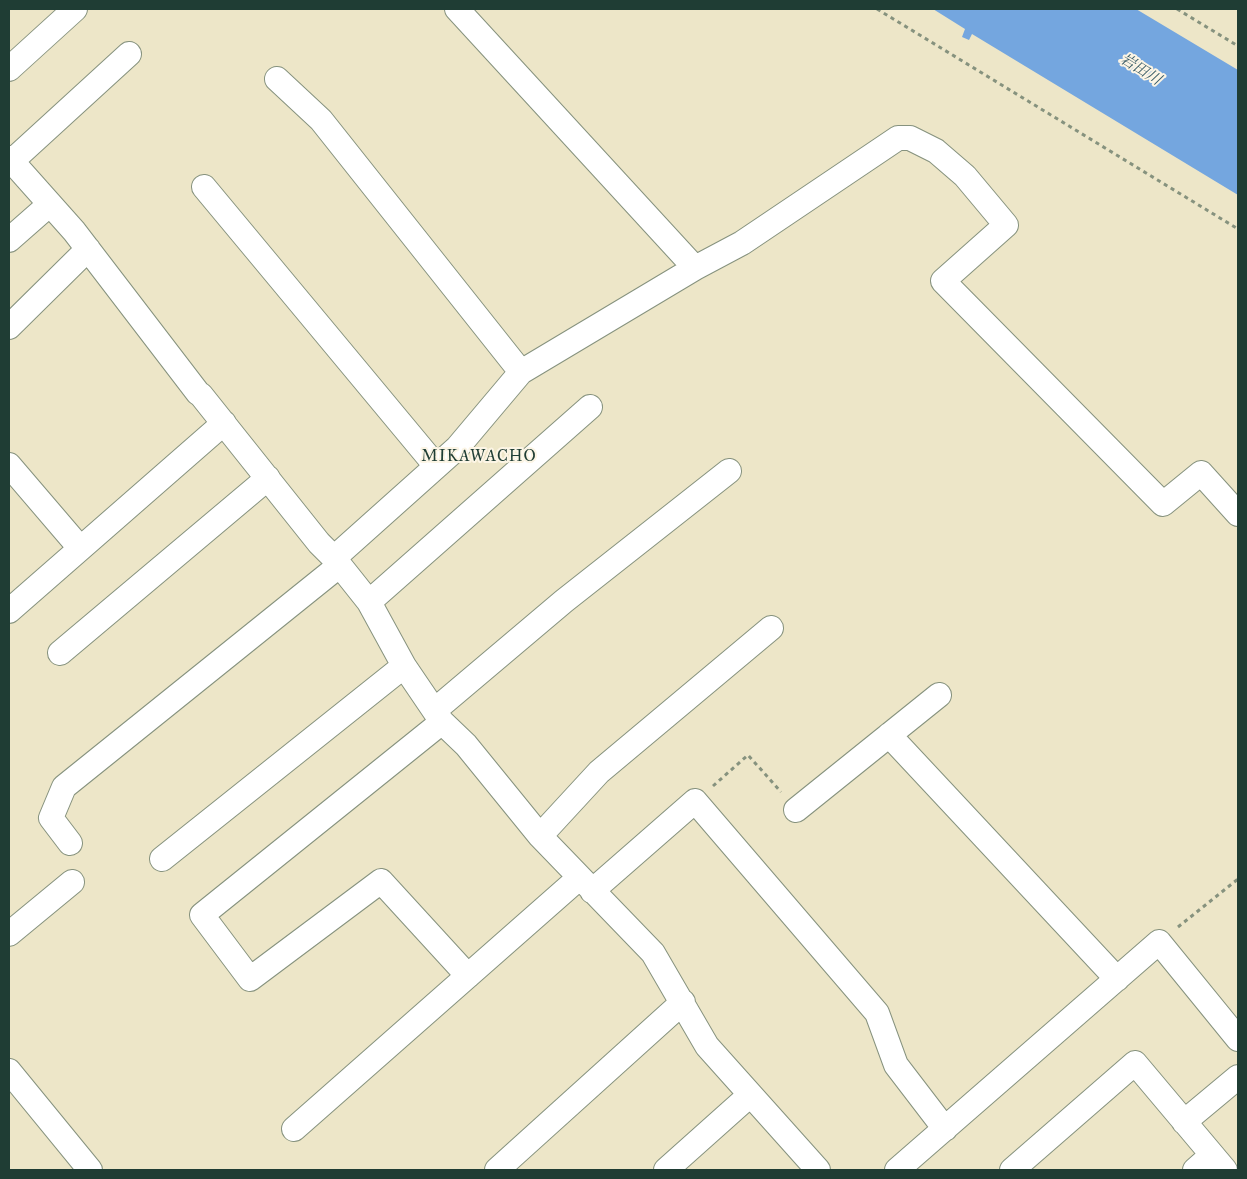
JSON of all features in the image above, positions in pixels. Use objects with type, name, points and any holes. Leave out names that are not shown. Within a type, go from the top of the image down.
[{"type":"street","points":[[9,68],[75,9]]},
{"type":"street","points":[[457,9],[694,268]]},
{"type":"street","points":[[129,54],[10,159],[74,231],[198,393],[369,602],[404,666],[439,716],[466,745],[540,836],[585,885],[653,953],[707,1046],[818,1170]]},
{"type":"street","points":[[277,79],[321,120],[520,372]]},
{"type":"street","points":[[70,843],[51,818],[64,787],[337,562],[457,448],[520,372],[694,268],[742,243],[886,144],[898,138],[910,138],[936,151],[965,176],[1006,225],[943,281],[1163,504],[1201,473],[1238,514]]},
{"type":"street","points":[[204,187],[436,466]]},
{"type":"street","points":[[9,240],[50,204]]},
{"type":"street","points":[[9,327],[88,249]]},
{"type":"street","points":[[369,602],[590,407]]},
{"type":"street","points":[[9,611],[224,424]]},
{"type":"street","points":[[9,464],[80,548]]},
{"type":"street","points":[[468,976],[381,881],[250,979],[202,915],[439,716],[564,601],[729,471]]},
{"type":"street","points":[[60,653],[268,478]]},
{"type":"street","points":[[540,836],[599,772],[772,628]]},
{"type":"street","points":[[162,859],[404,666]]},
{"type":"street","points":[[796,810],[939,695]]},
{"type":"street","points":[[889,735],[1117,979]]},
{"type":"street","points":[[294,1129],[468,976],[695,801],[877,1012],[896,1065],[945,1128]]},
{"type":"street","points":[[9,934],[72,882]]},
{"type":"street","points":[[897,1170],[1159,942],[1238,1039]]},
{"type":"street","points":[[497,1170],[683,1002]]},
{"type":"street","points":[[1012,1170],[1135,1063],[1184,1122],[1211,1165]]},
{"type":"street","points":[[9,1071],[90,1170]]},
{"type":"street","points":[[1184,1122],[1238,1076]]},
{"type":"street","points":[[666,1170],[750,1095]]},
{"type":"path","points":[[877,9],[1238,229]]},
{"type":"path","points":[[1177,9],[1238,46]]},
{"type":"path","points":[[695,801],[748,755],[796,810]]},
{"type":"path","points":[[1159,942],[1238,880]]},
{"type":"water","name":"岩田川","points":[[933,9],[1136,9],[1238,70],[1238,195],[972,34],[969,40],[962,37],[965,29]]},
{"type":"district","name":"MIKAWACHO","points":[[479,457]]}]
